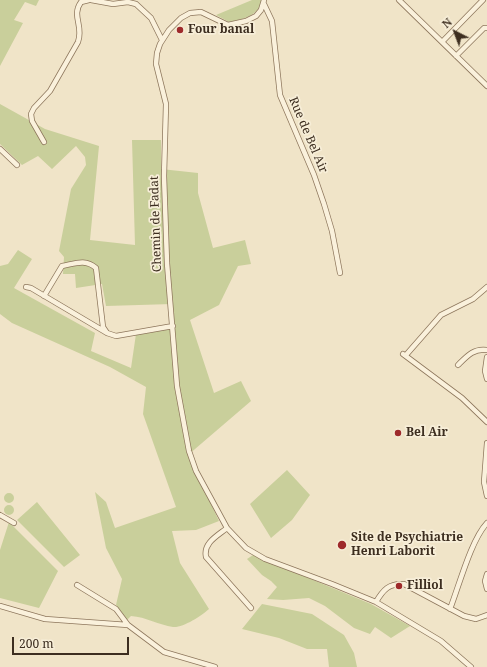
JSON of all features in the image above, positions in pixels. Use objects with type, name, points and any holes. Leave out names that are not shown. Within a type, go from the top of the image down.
[{"type":"street","points":[[44,142],[32,121],[31,114],[34,108],[50,91],[78,42],[81,34],[76,14],[80,1],[90,0],[113,4],[128,2],[136,4],[151,18],[162,40]]},
{"type":"street","points":[[399,0],[487,86]]},
{"type":"street","points":[[442,42],[483,0]]},
{"type":"street","name":"Chemin de Fadat","points":[[264,2],[256,16],[246,21],[228,25],[201,12],[190,13],[178,22],[162,40],[157,53],[156,64],[166,104],[164,176],[167,262],[177,386],[189,450],[196,471],[227,528],[246,548],[265,559],[376,602],[441,641],[471,667]]},
{"type":"street","name":"Rue de Bel Air","points":[[264,2],[272,21],[280,95],[314,175],[324,204],[332,231],[340,273]]},
{"type":"street","points":[[456,56],[484,28],[487,28]]},
{"type":"street","points":[[0,149],[17,165]]},
{"type":"street","points":[[44,296],[62,266],[85,262],[91,263],[96,268],[103,327],[107,333]]},
{"type":"street","points":[[26,287],[107,333],[116,336],[173,326]]},
{"type":"street","points":[[487,287],[472,299],[441,315],[405,354],[462,398],[487,422]]},
{"type":"street","points":[[458,365],[471,353],[478,350],[487,350]]},
{"type":"street","points":[[487,357],[487,379]]},
{"type":"street","points":[[487,443],[484,482],[487,496]]},
{"type":"street","points":[[0,515],[14,523]]},
{"type":"street","points":[[450,609],[482,528],[487,523]]},
{"type":"street","points":[[227,528],[206,545],[204,550],[206,557],[251,608]]},
{"type":"street","points":[[487,574],[485,581],[487,589]]},
{"type":"street","points":[[376,602],[386,587],[397,584],[411,588],[470,619],[476,619],[487,615]]},
{"type":"street","points":[[77,585],[116,609],[128,625],[164,652],[215,667]]},
{"type":"street","points":[[0,606],[45,620],[128,625]]},
{"type":"green space","points":[[0,0],[39,0],[36,6],[25,2],[14,20],[23,23],[0,66]]},
{"type":"green space","points":[[252,0],[262,0],[258,9],[250,16],[229,22],[216,15]]},
{"type":"green space","points":[[0,104],[45,129],[99,146],[90,240],[135,245],[132,140],[161,140],[161,169],[198,173],[198,193],[213,248],[245,240],[251,264],[238,266],[219,305],[190,320],[214,393],[241,381],[251,401],[188,455],[219,521],[196,530],[172,531],[180,563],[209,609],[197,618],[182,626],[173,627],[131,616],[127,620],[116,605],[122,579],[106,548],[95,492],[106,502],[115,528],[176,507],[143,414],[146,387],[110,367],[12,323],[0,314],[0,266],[8,264],[18,250],[32,259],[14,288],[95,333],[91,351],[131,368],[136,334],[175,328],[172,304],[106,306],[102,284],[76,288],[75,274],[63,274],[64,257],[59,251],[71,189],[86,165],[85,157],[76,146],[52,169],[38,156],[22,165],[0,144]]},
{"type":"green space","points":[[287,470],[310,495],[292,520],[271,538],[250,504]]},
{"type":"green space","points":[[7,493],[11,493],[13,494],[13,502],[7,503],[4,500],[4,496]]},
{"type":"green space","points":[[37,502],[80,555],[64,567],[17,520]]},
{"type":"green space","points":[[7,505],[11,505],[13,506],[13,514],[7,515],[4,512],[4,508]]},
{"type":"green space","points":[[9,522],[58,571],[39,608],[0,598],[0,550]]},
{"type":"green space","points":[[253,555],[371,604],[410,626],[391,638],[375,627],[370,634],[354,628],[325,606],[309,598],[283,600],[267,599],[277,587],[262,575],[247,559]]},
{"type":"green space","points":[[262,604],[312,614],[344,635],[354,653],[357,667],[329,667],[327,649],[307,649],[279,638],[242,629]]},
{"type":"place","name":"Four banal","points":[[180,30]]},
{"type":"place","name":"Bel Air","points":[[398,433]]},
{"type":"place","name":"Site de Psychiatrie Henri Laborit","points":[[342,545]]},
{"type":"place","name":"Filliol","points":[[399,586]]}]
